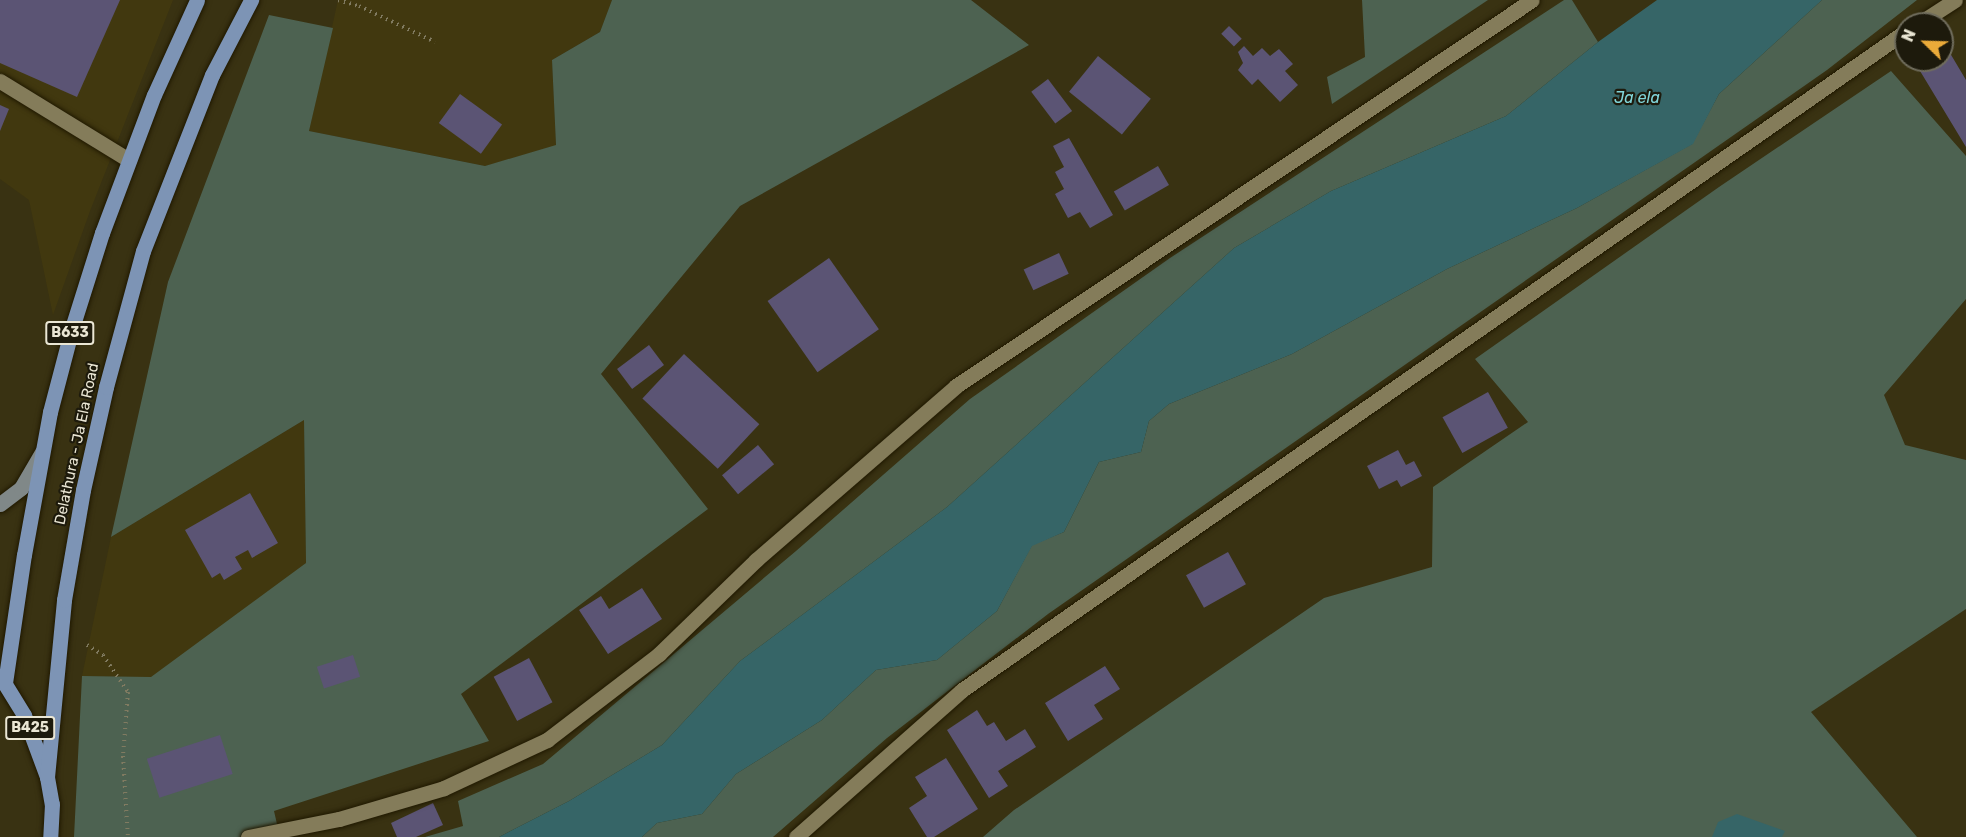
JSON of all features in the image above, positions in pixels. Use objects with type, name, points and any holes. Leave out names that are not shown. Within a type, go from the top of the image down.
[{"type":"main road","name":"Delathura - Ja Ela Road","points":[[3,680],[42,452],[72,328],[129,160],[154,95],[197,0]]},
{"type":"main road","name":"Delathura - Ja Ela Road","points":[[47,777],[61,628],[84,490],[106,387],[143,251],[212,75],[251,0]]},
{"type":"main road","points":[[0,504],[21,488],[42,452]]},
{"type":"main road","name":"B425","points":[[3,680],[31,730],[47,777],[52,804],[50,837]]},
{"type":"street","points":[[248,837],[339,819],[444,788],[547,740],[659,654],[756,560],[956,386],[1532,0]]},
{"type":"street","points":[[1936,12],[1955,0]]},
{"type":"street","points":[[796,837],[962,690],[1894,39]]},
{"type":"street","points":[[0,81],[129,160]]},
{"type":"path","points":[[338,0],[359,6],[435,42]]},
{"type":"path","points":[[61,628],[103,655],[128,692],[123,756],[128,837]]},
{"type":"shaded area","points":[[0,0],[173,0],[90,211],[53,315],[29,200],[0,179]]},
{"type":"shaded area","points":[[338,0],[612,0],[600,32],[552,60],[556,146],[485,166],[309,131]]},
{"type":"shaded area","points":[[304,420],[306,563],[160,678],[82,676],[111,537]]},
{"type":"green space","points":[[612,0],[971,0],[1029,45],[740,206],[601,374],[708,509],[461,694],[489,741],[274,811],[280,837],[74,837],[82,676],[151,677],[306,563],[304,420],[111,537],[168,282],[269,15],[333,28],[309,131],[485,166],[556,145],[552,60],[600,32]]},
{"type":"green space","points":[[1362,0],[1488,0],[1332,104],[1327,77],[1365,57]]},
{"type":"green space","points":[[1564,0],[1572,0],[1598,42],[1506,116],[1331,191],[1234,248],[947,507],[740,661],[662,745],[569,801],[499,837],[425,837],[463,826],[458,801],[543,764],[796,551],[970,399],[1170,258]]},
{"type":"green space","points":[[1822,0],[1917,0],[1902,12],[1894,12],[1894,18],[1827,70],[1048,614],[887,738],[773,837],[642,837],[657,823],[702,814],[736,774],[822,720],[876,670],[937,660],[997,611],[1032,545],[1064,532],[1099,462],[1141,452],[1149,421],[1169,404],[1292,354],[1447,269],[1577,208],[1692,144],[1719,94]]},
{"type":"green space","points":[[1891,71],[1966,156],[1966,299],[1884,395],[1905,445],[1966,460],[1966,609],[1811,712],[1917,837],[983,837],[1014,810],[1324,598],[1432,567],[1433,487],[1528,422],[1475,359],[1719,187]]},
{"type":"water","name":"Ja ela","points":[[1657,0],[1822,0],[1719,94],[1693,144],[1577,208],[1447,269],[1292,354],[1169,404],[1149,421],[1141,452],[1099,462],[1064,532],[1032,546],[997,611],[937,660],[876,670],[822,720],[736,774],[702,814],[657,823],[642,837],[499,837],[569,801],[662,745],[740,661],[947,507],[1234,248],[1331,191],[1506,116],[1598,42]]},
{"type":"water","points":[[1737,814],[1785,831],[1782,837],[1712,837],[1718,822]]},
{"type":"building","points":[[0,0],[120,0],[77,97],[0,63]]},
{"type":"building","points":[[1229,26],[1242,39],[1234,47],[1221,34]]},
{"type":"building","points":[[1244,46],[1253,56],[1262,48],[1270,56],[1279,49],[1293,64],[1285,71],[1298,85],[1280,102],[1258,79],[1252,85],[1238,70],[1243,63],[1238,52]]},
{"type":"building","points":[[1098,56],[1151,99],[1122,135],[1069,92]]},
{"type":"building","points":[[1954,60],[1966,80],[1966,147],[1921,72],[1954,72]]},
{"type":"building","points":[[1048,79],[1072,111],[1055,124],[1031,92]]},
{"type":"building","points":[[460,94],[502,125],[481,154],[439,123]]},
{"type":"building","points":[[0,105],[9,109],[0,131]]},
{"type":"building","points":[[1069,138],[1113,215],[1090,228],[1080,212],[1068,218],[1055,194],[1064,189],[1055,172],[1064,167],[1053,146]]},
{"type":"building","points":[[1158,166],[1169,185],[1125,211],[1114,192]]},
{"type":"building","points":[[1059,253],[1069,274],[1033,290],[1024,269]]},
{"type":"building","points":[[829,258],[879,329],[817,372],[768,301]]},
{"type":"building","points":[[649,345],[664,365],[632,389],[617,369]]},
{"type":"building","points":[[684,354],[759,424],[718,469],[642,399]]},
{"type":"building","points":[[1488,392],[1508,428],[1462,453],[1443,417]]},
{"type":"building","points":[[758,445],[774,464],[738,494],[722,475]]},
{"type":"building","points":[[1398,450],[1406,465],[1414,461],[1422,476],[1401,487],[1397,480],[1379,489],[1367,466]]},
{"type":"building","points":[[250,493],[278,543],[252,558],[248,550],[235,557],[242,569],[224,580],[220,573],[212,578],[185,530]]},
{"type":"building","points":[[1228,552],[1246,584],[1204,608],[1186,575]]},
{"type":"building","points":[[642,588],[662,619],[608,654],[579,610],[601,596],[609,609]]},
{"type":"building","points":[[353,655],[360,677],[324,689],[317,667]]},
{"type":"building","points":[[529,658],[552,702],[517,721],[494,677]]},
{"type":"building","points":[[1105,666],[1120,689],[1094,705],[1103,719],[1068,741],[1045,703]]},
{"type":"building","points":[[977,710],[987,726],[994,722],[1006,741],[1025,729],[1036,747],[998,771],[1008,786],[989,798],[947,730]]},
{"type":"building","points":[[220,735],[233,774],[159,798],[147,759]]},
{"type":"building","points":[[946,758],[978,809],[934,837],[927,837],[909,808],[927,796],[915,777]]},
{"type":"building","points":[[433,803],[443,825],[416,837],[397,837],[391,823]]}]
